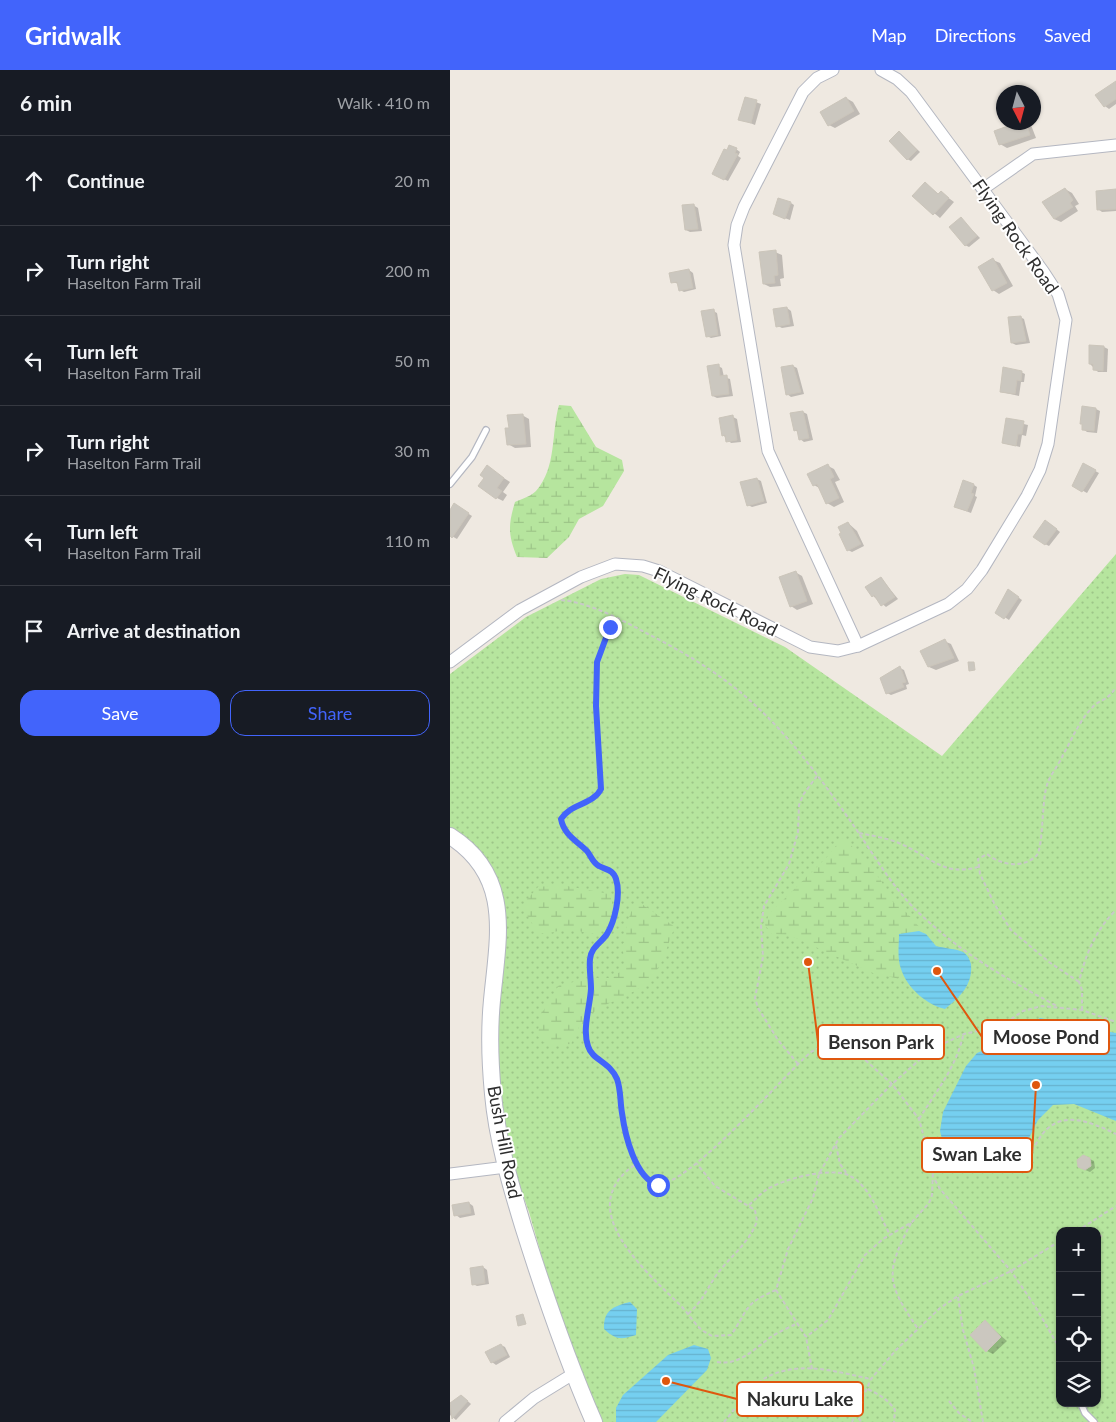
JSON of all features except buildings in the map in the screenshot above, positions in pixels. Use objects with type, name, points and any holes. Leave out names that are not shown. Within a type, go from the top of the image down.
[{"type":"street","points":[[834,70],[809,84],[798,101],[744,206],[737,225],[734,245],[768,451],[858,646]]},
{"type":"street","name":"Flying Rock Road","points":[[451,661],[539,598],[581,577],[615,564],[643,566],[658,571],[810,647],[838,651],[858,646],[948,604],[967,589],[982,570],[1027,496],[1040,470],[1048,444],[1065,337],[1064,311],[1054,286],[911,92],[897,79],[881,70]]},
{"type":"street","points":[[983,190],[1033,154],[1116,145]]},
{"type":"street","name":"Bush Hill Road","points":[[450,836],[469,850],[484,869],[490,880],[497,904],[499,940],[492,999],[491,1071],[496,1120],[506,1167],[538,1272],[573,1374],[594,1422]]},
{"type":"street","points":[[450,1174],[506,1167]]},
{"type":"street","points":[[505,1422],[534,1398],[573,1374]]},
{"type":"lane","points":[[450,484],[472,457],[486,430]]},
{"type":"lane","points":[[1082,1407],[1085,1413],[1094,1422]]},
{"type":"path","points":[[575,601],[614,618],[693,659],[755,704],[817,776],[898,889],[932,924],[986,966],[1012,983],[1057,1006]]},
{"type":"path","points":[[614,618],[597,662],[596,706],[601,789],[598,795],[571,808],[561,819],[562,825],[573,840],[598,865],[610,870],[616,879],[617,897],[612,926],[606,936],[592,951],[590,960],[591,989],[586,1035],[592,1054],[609,1066],[618,1083],[625,1129],[636,1164],[651,1183],[658,1185],[667,1184],[697,1164],[798,1064],[824,1045],[831,1042],[844,1041],[892,1084],[919,1119],[934,1178],[940,1190],[1011,1271],[1035,1306],[1056,1342]]},
{"type":"path","points":[[1079,982],[1049,962],[1011,930],[995,905],[978,867],[978,859],[987,854],[997,861],[1016,864],[1027,862],[1038,855],[1042,847],[1041,823],[1048,782],[1078,724],[1092,707],[1107,700],[1116,688]]},
{"type":"path","points":[[798,1064],[778,1040],[758,1008],[755,998],[763,957],[761,926],[764,906],[790,864],[798,832],[799,805],[802,795],[817,776]]},
{"type":"path","points":[[859,833],[902,844],[946,868],[959,870],[978,867]]},
{"type":"path","points":[[1082,1010],[1083,998],[1079,982],[1089,949],[1108,918],[1116,910]]},
{"type":"path","points":[[812,1368],[806,1337],[776,1290],[791,1242],[813,1198],[819,1174],[840,1138],[892,1084],[932,1049],[964,1034],[1001,1026],[1030,1007],[1057,1006],[1082,1010],[1116,1022]]},
{"type":"path","points":[[919,1119],[951,1070],[960,1051],[964,1034]]},
{"type":"path","points":[[933,1172],[960,1163],[1018,1162],[1025,1159],[1050,1125],[1068,1118],[1094,1124],[1116,1134]]},
{"type":"path","points":[[836,1145],[840,1164],[848,1175],[865,1189],[890,1234]]},
{"type":"path","points":[[636,1164],[625,1171],[618,1180],[610,1205],[611,1222],[642,1268],[688,1314],[696,1325],[712,1336],[731,1335],[745,1308],[752,1301],[776,1290]]},
{"type":"path","points":[[688,1314],[705,1297],[714,1278],[754,1229],[757,1215],[749,1205],[715,1186],[697,1164]]},
{"type":"path","points":[[749,1205],[768,1189],[793,1179],[819,1174],[848,1175]]},
{"type":"path","points":[[918,1329],[905,1311],[892,1280],[892,1267],[895,1254],[912,1222],[930,1203],[934,1178]]},
{"type":"path","points":[[1082,1227],[1116,1206]]},
{"type":"path","points":[[806,1337],[828,1320],[865,1255],[890,1234],[912,1222]]},
{"type":"path","points":[[852,1422],[871,1379],[940,1308],[958,1296],[1011,1271],[1056,1243]]},
{"type":"path","points":[[958,1296],[963,1330],[974,1368],[983,1422]]},
{"type":"path","points":[[718,1362],[728,1364],[772,1336],[796,1324]]},
{"type":"path","points":[[724,1422],[767,1377],[799,1369],[825,1368],[871,1379]]},
{"type":"path","points":[[867,1389],[885,1398],[893,1406],[895,1410],[894,1422]]},
{"type":"path","points":[[949,1401],[959,1414],[972,1422]]},
{"type":"path","points":[[856,1412],[861,1422]]},
{"type":"green space","points":[[559,405],[571,406],[596,447],[622,460],[624,471],[603,506],[579,519],[569,537],[547,558],[517,557],[510,530],[515,502],[536,491],[543,482],[550,461]]},
{"type":"green space","points":[[1116,554],[1116,1422],[601,1422],[578,1362],[554,1318],[544,1264],[529,1212],[506,1148],[494,1071],[503,900],[500,888],[484,858],[469,841],[450,827],[450,674],[526,617],[601,579],[625,574],[639,575],[785,647],[942,756]]},
{"type":"green space","points":[[842,838],[849,843],[880,879],[892,901],[907,913],[936,946],[901,969],[909,981],[873,973],[789,935],[772,934],[765,925],[769,914],[828,856]]},
{"type":"green space","points":[[561,885],[610,894],[612,902],[611,920],[595,934],[566,929],[546,934],[537,932],[525,911],[524,903],[538,887]]},
{"type":"green space","points":[[636,900],[675,927],[659,967],[642,986],[589,1016],[582,1023],[571,1044],[547,1045],[537,1035],[542,1013],[559,985],[593,978],[612,978],[627,966],[622,948],[628,920]]},
{"type":"water","points":[[919,931],[926,934],[936,946],[963,952],[971,962],[968,984],[956,1000],[945,1009],[931,1004],[919,995],[908,983],[901,969],[899,934]]},
{"type":"water","points":[[1040,1018],[1116,1033],[1116,1121],[1074,1104],[1053,1105],[1038,1120],[1028,1140],[1011,1153],[960,1151],[943,1143],[940,1131],[943,1112],[966,1066],[977,1053],[989,1048],[1008,1045]]},
{"type":"water","points":[[630,1302],[637,1309],[636,1335],[626,1338],[615,1337],[604,1329],[605,1318],[610,1310]]},
{"type":"water","points":[[694,1345],[708,1349],[711,1358],[707,1370],[656,1422],[616,1422],[616,1408],[623,1395],[668,1355]]},
{"type":"place","name":"Benson Park","points":[[808,962]]},
{"type":"place","name":"Moose Pond","points":[[937,971]]},
{"type":"place","name":"Swan Lake","points":[[1036,1085]]},
{"type":"place","name":"Nakuru Lake","points":[[666,1381]]},
{"type":"route","points":[[610,627],[597,662],[596,706],[601,789],[592,800],[571,808],[561,819],[562,825],[573,840],[598,865],[610,870],[616,879],[617,897],[612,926],[606,936],[592,951],[590,960],[591,989],[586,1035],[588,1047],[592,1054],[609,1066],[618,1083],[625,1129],[636,1164],[651,1183],[658,1185]]}]
